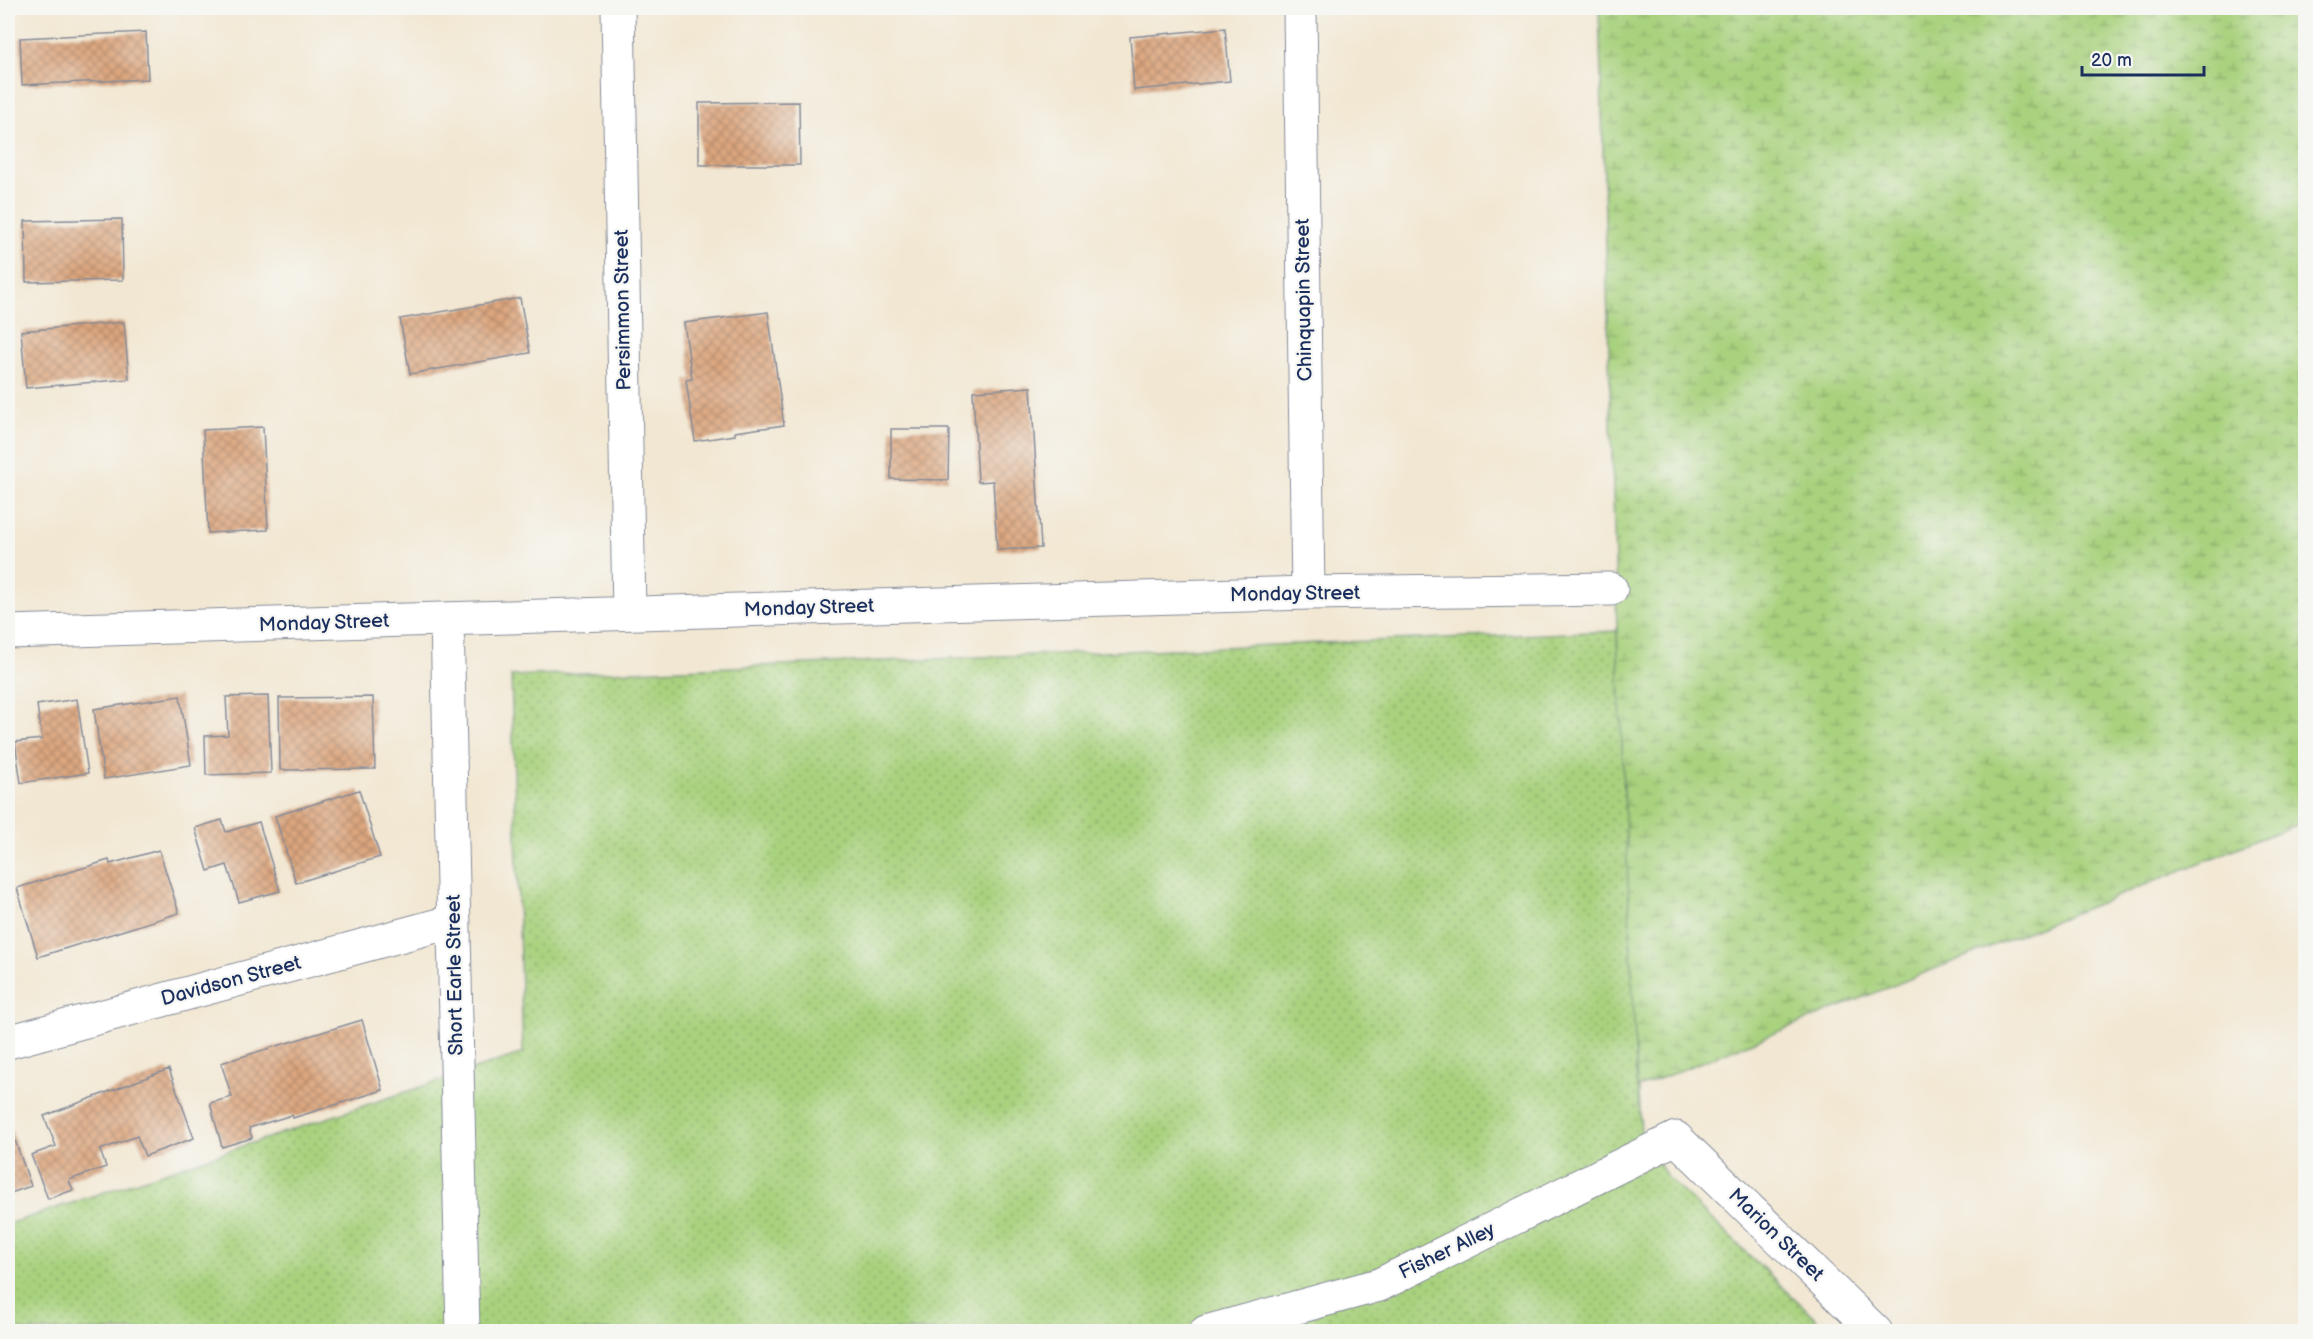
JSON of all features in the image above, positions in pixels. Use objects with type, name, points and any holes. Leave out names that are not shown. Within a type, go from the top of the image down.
[{"type":"street","name":"Persimmon Street","points":[[618,8],[629,613]]},
{"type":"street","name":"Chinquapin Street","points":[[1300,8],[1308,593]]},
{"type":"street","name":"Monday Street","points":[[8,632],[1308,593],[1611,589]]},
{"type":"street","name":"Short Earle Street","points":[[447,619],[463,1332]]},
{"type":"street","name":"Davidson Street","points":[[8,1042],[454,921]]},
{"type":"street","name":"Fisher Alley","points":[[1206,1332],[1379,1285],[1676,1138]]},
{"type":"street","name":"Marion Street","points":[[1676,1138],[1876,1332]]},
{"type":"green space","points":[[1599,8],[2306,8],[2305,821],[1637,1088],[1617,631]]},
{"type":"green space","points":[[1617,631],[1641,1133],[1667,1177],[1829,1331],[8,1331],[8,1224],[523,1053],[511,676]]},
{"type":"building","points":[[1225,28],[1230,81],[1134,90],[1130,37]]},
{"type":"building","points":[[146,32],[148,79],[22,85],[20,38]]},
{"type":"building","points":[[799,102],[800,165],[699,165],[699,103]]},
{"type":"building","points":[[122,219],[123,280],[26,282],[25,221]]},
{"type":"building","points":[[520,298],[530,353],[410,374],[400,319]]},
{"type":"building","points":[[768,312],[784,425],[695,441],[686,380],[692,379],[684,323]]},
{"type":"building","points":[[124,322],[129,379],[26,388],[21,331]]},
{"type":"building","points":[[1031,387],[1041,548],[997,550],[993,481],[978,482],[973,391]]},
{"type":"building","points":[[263,427],[268,530],[208,533],[203,430]]},
{"type":"building","points":[[891,429],[949,429],[948,480],[891,479]]},
{"type":"building","points":[[180,696],[191,765],[104,779],[94,709]]},
{"type":"building","points":[[268,696],[271,773],[206,775],[205,736],[228,735],[226,697]]},
{"type":"building","points":[[373,697],[375,769],[280,770],[279,698]]},
{"type":"building","points":[[77,699],[88,773],[21,783],[15,742],[42,739],[37,705]]},
{"type":"building","points":[[359,790],[380,857],[296,883],[275,816]]},
{"type":"building","points":[[222,820],[226,832],[259,822],[280,891],[239,902],[227,865],[208,871],[195,828]]},
{"type":"building","points":[[159,850],[179,913],[38,957],[17,888],[109,860],[110,864]]},
{"type":"building","points":[[362,1020],[383,1090],[293,1118],[292,1115],[249,1128],[252,1138],[222,1147],[210,1103],[232,1097],[221,1063]]},
{"type":"building","points":[[169,1069],[194,1138],[145,1156],[137,1136],[100,1150],[106,1167],[69,1180],[73,1190],[48,1199],[31,1155],[56,1146],[44,1116]]},
{"type":"building","points":[[8,1120],[31,1186],[8,1194]]}]
